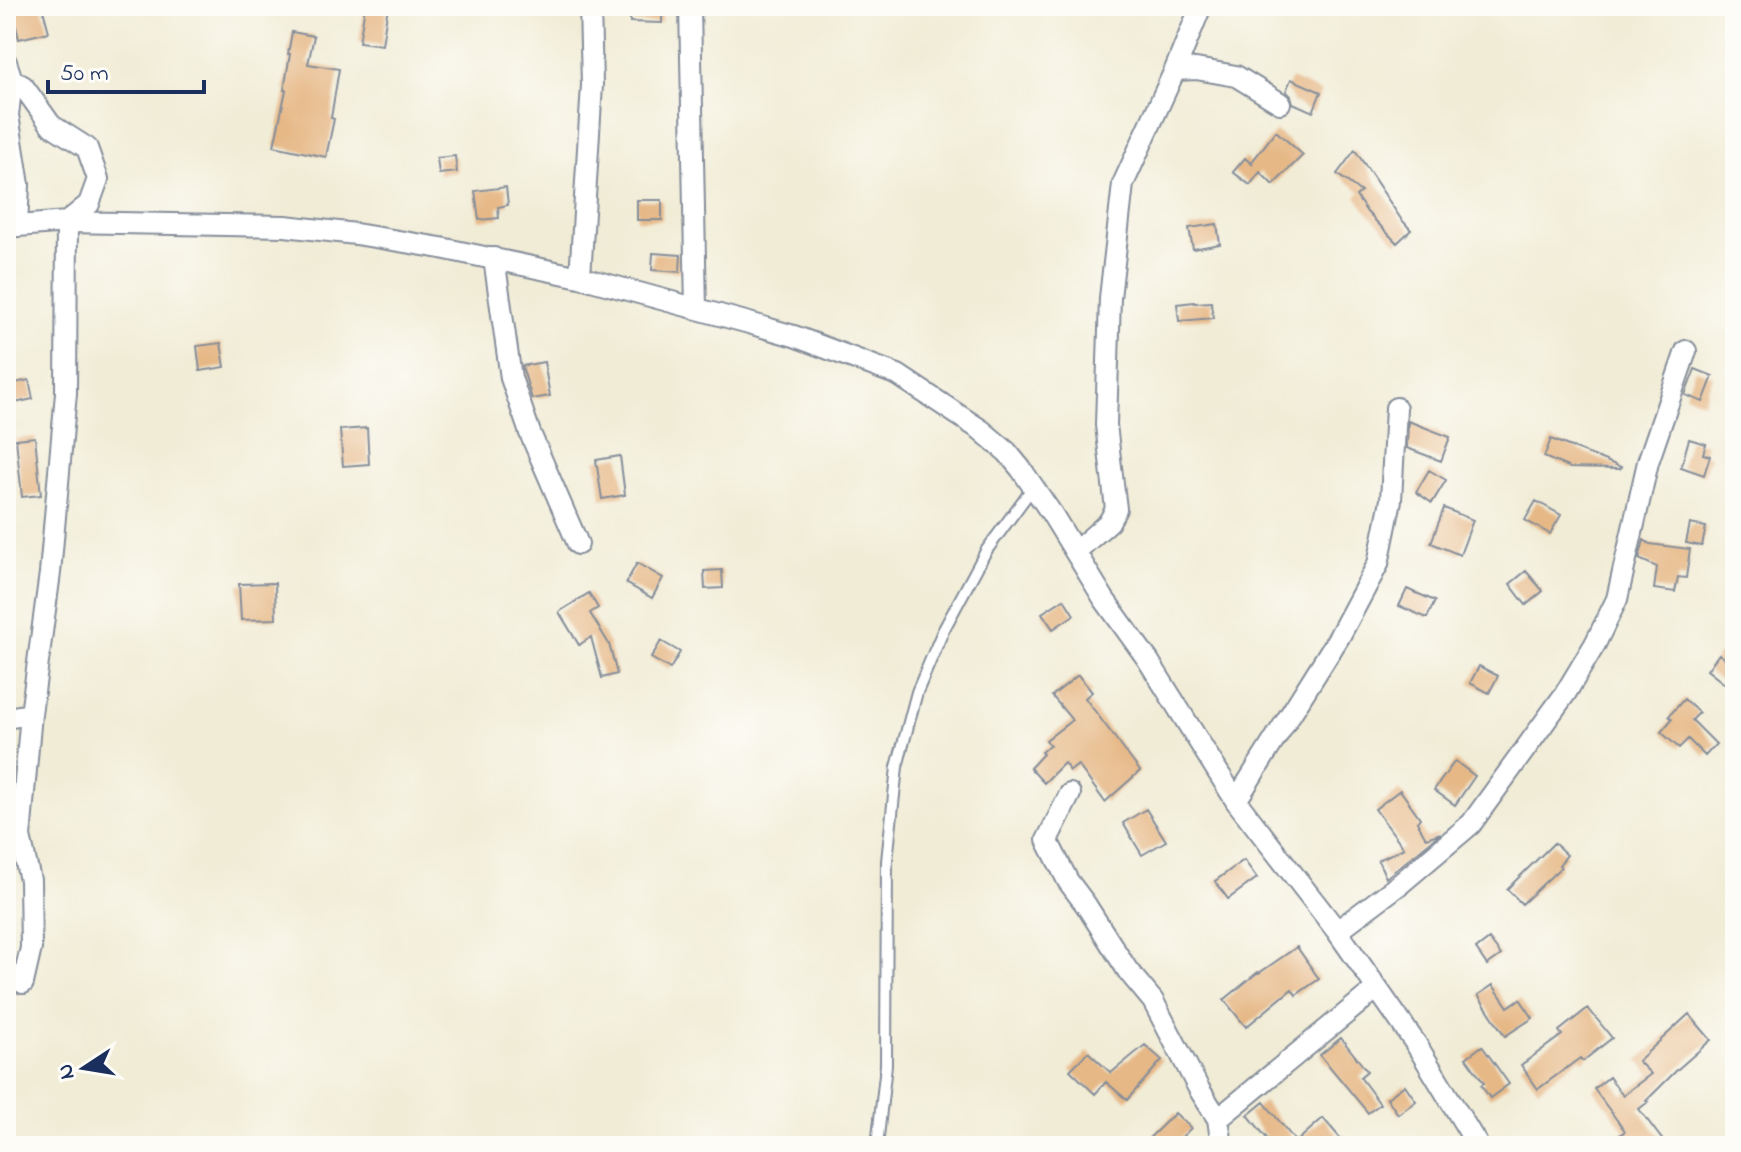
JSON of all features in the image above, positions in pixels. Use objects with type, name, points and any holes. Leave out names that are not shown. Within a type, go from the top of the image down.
[{"type":"street","points":[[580,277],[592,85],[590,6]]},
{"type":"street","points":[[690,6],[696,309]]},
{"type":"street","points":[[1075,552],[1109,522],[1116,509],[1106,425],[1110,298],[1123,184],[1201,6]]},
{"type":"street","points":[[1175,70],[1196,69],[1236,76],[1280,103]]},
{"type":"street","points":[[9,71],[51,125],[87,148],[98,179],[89,204],[67,222]]},
{"type":"street","points":[[9,71],[8,115],[19,185],[12,227],[67,222],[285,226],[356,234],[494,258],[580,277],[794,336],[898,375],[981,430],[1007,452],[1033,487],[1104,599],[1148,660],[1236,801],[1377,988],[1416,1044],[1478,1146]]},
{"type":"street","points":[[23,983],[31,948],[30,880],[20,837],[31,714],[50,573],[66,393],[67,222]]},
{"type":"street","points":[[494,258],[511,378],[530,433],[578,544]]},
{"type":"street","points":[[1337,931],[1400,884],[1471,824],[1540,730],[1595,644],[1617,599],[1648,462],[1686,351]]},
{"type":"street","points":[[1236,801],[1339,637],[1378,564],[1391,500],[1396,408]]},
{"type":"street","points":[[6,718],[31,714]]},
{"type":"street","points":[[1070,794],[1047,840],[1068,881],[1128,971],[1153,1001],[1218,1119],[1222,1146]]},
{"type":"street","points":[[1218,1119],[1377,988]]},
{"type":"lane","points":[[877,1146],[886,1065],[887,861],[897,767],[917,692],[943,631],[986,551],[1033,487]]},
{"type":"building","points":[[11,6],[42,6],[49,32],[19,39]]},
{"type":"building","points":[[365,6],[388,6],[382,45],[359,42]]},
{"type":"building","points":[[630,6],[662,6],[662,23],[630,22]]},
{"type":"building","points":[[292,32],[314,36],[308,64],[339,69],[326,157],[274,146],[286,90]]},
{"type":"building","points":[[1291,79],[1321,92],[1313,112],[1293,103],[1286,91]]},
{"type":"building","points":[[1276,131],[1303,155],[1273,185],[1260,172],[1250,185],[1233,172],[1245,158],[1253,165],[1251,163]]},
{"type":"building","points":[[1355,150],[1411,230],[1397,243],[1367,212],[1356,196],[1361,192],[1337,174]]},
{"type":"building","points":[[455,156],[457,172],[439,174],[437,158]]},
{"type":"building","points":[[506,187],[508,205],[498,207],[499,218],[479,220],[475,191]]},
{"type":"building","points":[[637,200],[662,200],[662,220],[637,220]]},
{"type":"building","points":[[1217,224],[1220,244],[1193,249],[1189,228]]},
{"type":"building","points":[[653,253],[681,255],[680,272],[652,270]]},
{"type":"building","points":[[1211,302],[1213,318],[1179,321],[1177,304]]},
{"type":"building","points":[[221,343],[225,367],[200,371],[197,346]]},
{"type":"building","points":[[544,362],[550,396],[532,399],[522,366]]},
{"type":"building","points":[[1695,369],[1713,376],[1703,402],[1685,395]]},
{"type":"building","points":[[29,380],[33,399],[6,405],[6,385]]},
{"type":"building","points":[[1408,421],[1450,437],[1441,461],[1407,448]]},
{"type":"building","points":[[367,428],[369,464],[343,466],[340,430]]},
{"type":"building","points":[[35,437],[41,495],[22,497],[16,439]]},
{"type":"building","points":[[1551,439],[1621,467],[1570,468],[1544,457]]},
{"type":"building","points":[[1689,439],[1706,444],[1703,454],[1710,456],[1704,475],[1681,467]]},
{"type":"building","points":[[620,456],[625,495],[602,499],[596,460]]},
{"type":"building","points":[[1429,470],[1446,480],[1432,503],[1416,492]]},
{"type":"building","points":[[1536,501],[1561,515],[1550,534],[1525,520]]},
{"type":"building","points":[[1444,508],[1473,520],[1460,555],[1431,543]]},
{"type":"building","points":[[1690,524],[1706,527],[1702,546],[1686,543]]},
{"type":"building","points":[[1644,540],[1650,544],[1690,549],[1686,578],[1678,577],[1675,592],[1654,589],[1657,567],[1639,559]]},
{"type":"building","points":[[637,563],[663,578],[652,598],[626,583]]},
{"type":"building","points":[[722,570],[723,588],[705,589],[704,571]]},
{"type":"building","points":[[1526,571],[1543,591],[1526,605],[1510,584]]},
{"type":"building","points":[[275,583],[276,619],[241,620],[239,584]]},
{"type":"building","points":[[1407,589],[1435,601],[1427,618],[1399,606]]},
{"type":"building","points":[[589,593],[598,608],[590,613],[609,644],[617,674],[602,678],[591,637],[579,645],[559,612]]},
{"type":"building","points":[[1064,599],[1074,615],[1053,629],[1042,613]]},
{"type":"building","points":[[661,641],[680,652],[670,669],[651,658]]},
{"type":"building","points":[[1719,654],[1735,666],[1735,692],[1707,670]]},
{"type":"building","points":[[1479,666],[1498,676],[1489,693],[1470,683]]},
{"type":"building","points":[[1078,675],[1092,692],[1085,698],[1140,771],[1105,802],[1078,765],[1070,771],[1064,763],[1044,783],[1030,768],[1050,745],[1046,740],[1072,720],[1052,696]]},
{"type":"building","points":[[1684,699],[1699,713],[1692,720],[1716,744],[1705,756],[1688,739],[1679,748],[1661,732],[1672,719],[1669,716]]},
{"type":"building","points":[[1455,761],[1475,776],[1455,805],[1434,790]]},
{"type":"building","points":[[1400,790],[1420,818],[1417,822],[1426,838],[1441,833],[1386,878],[1378,860],[1404,848],[1375,809]]},
{"type":"building","points":[[1146,809],[1166,841],[1142,855],[1123,823]]},
{"type":"building","points":[[1554,843],[1567,855],[1559,865],[1561,867],[1522,904],[1507,889]]},
{"type":"building","points":[[1244,860],[1257,878],[1228,899],[1215,881]]},
{"type":"building","points":[[1489,939],[1501,955],[1487,965],[1476,949]]},
{"type":"building","points":[[1297,947],[1319,979],[1296,995],[1292,989],[1246,1027],[1224,1000],[1258,972]]},
{"type":"building","points":[[1493,985],[1508,1007],[1520,999],[1533,1018],[1505,1036],[1478,995]]},
{"type":"building","points":[[1588,1008],[1612,1038],[1583,1061],[1580,1058],[1538,1089],[1521,1065],[1562,1035],[1559,1031]]},
{"type":"building","points":[[1689,1014],[1711,1040],[1639,1109],[1667,1146],[1629,1146],[1620,1135],[1625,1131],[1594,1089],[1609,1077],[1623,1095],[1651,1074],[1638,1061]]},
{"type":"building","points":[[1341,1038],[1367,1071],[1360,1077],[1380,1104],[1368,1113],[1320,1055]]},
{"type":"building","points":[[1145,1045],[1162,1060],[1127,1100],[1106,1082],[1095,1094],[1070,1070],[1088,1052],[1111,1073]]},
{"type":"building","points":[[1482,1046],[1509,1084],[1490,1098],[1481,1085],[1484,1083],[1466,1058]]},
{"type":"building","points":[[1405,1085],[1416,1101],[1398,1114],[1387,1098]]},
{"type":"building","points":[[1264,1102],[1296,1142],[1323,1118],[1341,1139],[1333,1146],[1273,1146],[1248,1115]]},
{"type":"building","points":[[1175,1113],[1191,1128],[1173,1146],[1141,1146]]}]
